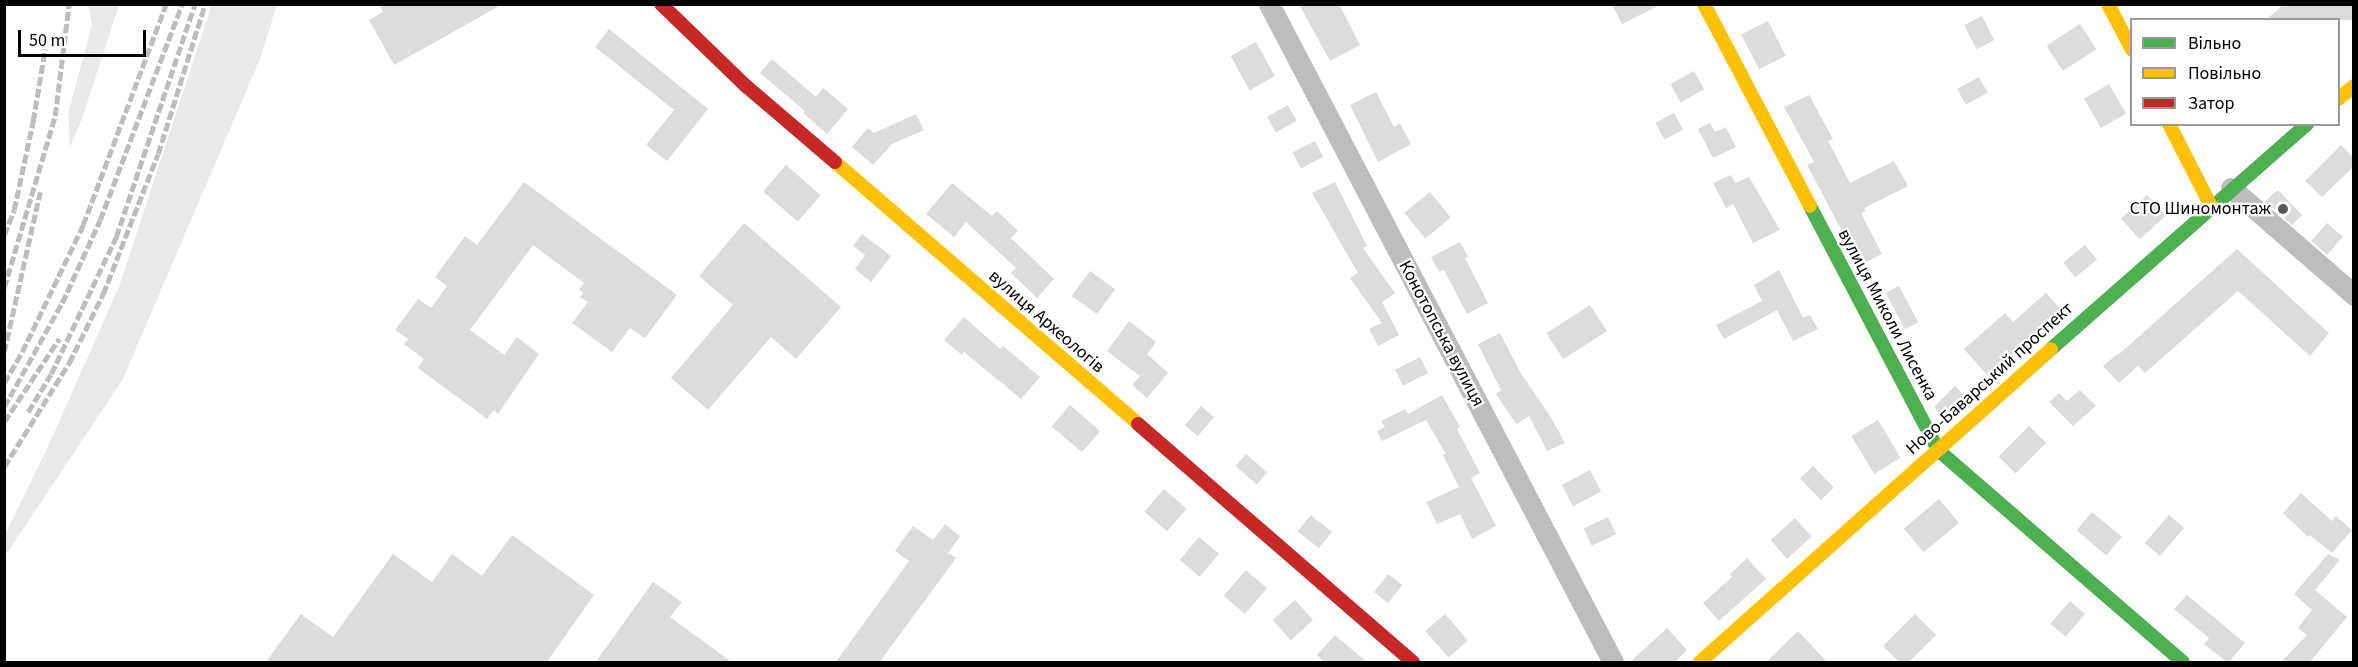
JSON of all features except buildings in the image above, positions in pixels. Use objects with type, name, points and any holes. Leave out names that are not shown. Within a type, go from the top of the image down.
[{"type":"street","name":"вулиця Археологів","points":[[661,4],[746,86],[1413,663]]},
{"type":"street","name":"Конотопська вулиця","points":[[1269,4],[1612,663]]},
{"type":"street","name":"вулиця Миколи Лисенка","points":[[1704,4],[1938,450],[2183,663]]},
{"type":"street","points":[[2108,4],[2130,46]]},
{"type":"street","points":[[2340,97],[2354,86]]},
{"type":"street","points":[[2170,126],[2211,206]]},
{"type":"street","name":"Ново-Баварський проспект","points":[[1700,663],[2231,188],[2305,126]]},
{"type":"street","points":[[2231,188],[2354,295]]},
{"type":"shaded area","points":[[212,4],[277,5],[260,59],[123,379],[5,556],[5,534],[46,451],[119,287]]},
{"type":"shaded area","points":[[88,5],[119,5],[82,119],[70,147],[68,114],[92,24]]},
{"type":"railway","points":[[4,288],[55,116],[69,4]]},
{"type":"railway","points":[[4,383],[22,352],[83,225],[166,4]]},
{"type":"railway","points":[[4,407],[62,303],[100,220],[182,4]]},
{"type":"railway","points":[[28,412],[51,374],[116,237],[195,4]]},
{"type":"railway","points":[[4,467],[69,363],[103,294],[158,154],[205,4]]},
{"type":"railway","points":[[4,235],[14,210],[33,121],[45,49]]},
{"type":"railway","points":[[4,352],[40,192]]},
{"type":"railway","points":[[4,422],[59,339]]},
{"type":"traffic: fast","points":[[2051,349],[2305,126]]},
{"type":"traffic: fast","points":[[1810,206],[1938,450],[2183,662]]},
{"type":"traffic: slow","points":[[1704,4],[1810,206]]},
{"type":"traffic: slow","points":[[2108,4],[2130,46]]},
{"type":"traffic: slow","points":[[2340,97],[2354,86]]},
{"type":"traffic: slow","points":[[2170,126],[2211,206]]},
{"type":"traffic: slow","points":[[835,162],[1138,424]]},
{"type":"traffic: slow","points":[[1700,662],[2051,349]]},
{"type":"traffic: jam","points":[[661,4],[746,86],[835,162]]},
{"type":"traffic: jam","points":[[1138,424],[1413,662]]},
{"type":"place","name":"СТО Шиномонтаж","points":[[2283,209]]}]
